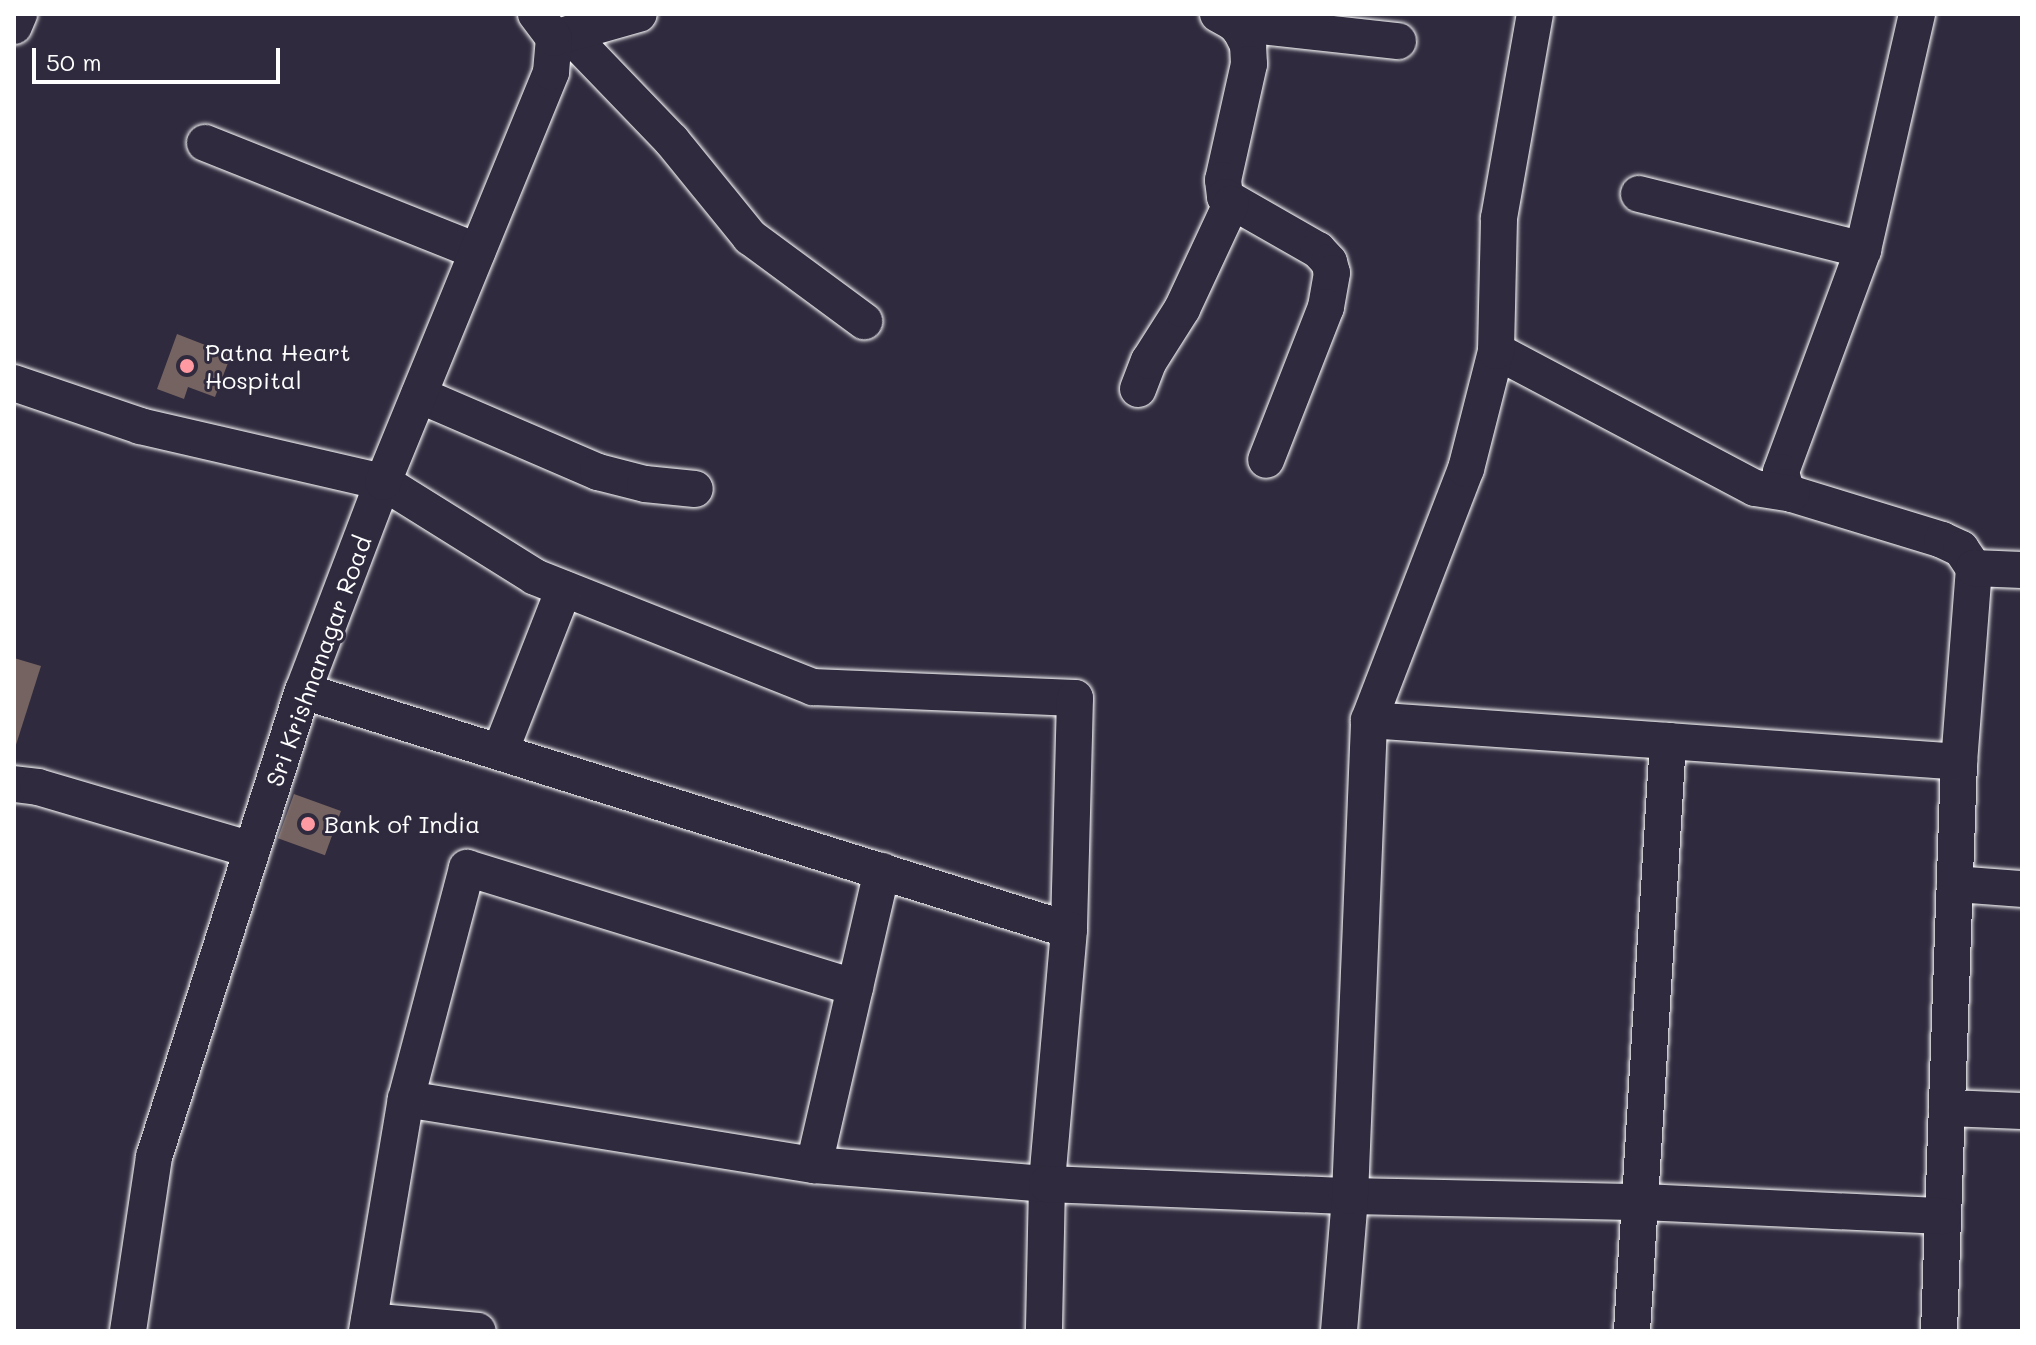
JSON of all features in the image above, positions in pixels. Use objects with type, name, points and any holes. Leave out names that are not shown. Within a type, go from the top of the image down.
[{"type":"street","points":[[14,26],[19,14]]},
{"type":"street","points":[[553,29],[639,14]]},
{"type":"street","points":[[1339,1331],[1350,1196],[1369,720],[1466,469],[1496,351],[1499,218],[1535,14]]},
{"type":"street","points":[[1792,494],[1782,480],[1783,460],[1863,250],[1917,14]]},
{"type":"street","points":[[1226,18],[1398,41]]},
{"type":"street","points":[[1226,18],[1248,45],[1249,64],[1223,180],[1225,197],[1231,204],[1318,250],[1332,273],[1326,307],[1266,460]]},
{"type":"street","points":[[553,29],[672,141],[750,237],[864,321]]},
{"type":"street","name":"Sri Krishnanagar Road","points":[[128,1331],[154,1157],[303,691],[383,482],[551,72],[553,29]]},
{"type":"street","points":[[205,143],[477,251]]},
{"type":"street","points":[[1639,194],[1863,250]]},
{"type":"street","points":[[1138,389],[1149,361],[1182,309],[1231,204]]},
{"type":"street","points":[[1496,351],[1755,488],[1792,494],[1942,540],[1961,549],[1974,568],[1959,762],[1939,1331]]},
{"type":"street","points":[[14,383],[140,426],[383,482],[535,577],[813,687],[1075,698],[1069,930],[1047,1184],[1044,1331]]},
{"type":"street","points":[[419,395],[598,472],[645,484],[695,489]]},
{"type":"street","points":[[1974,568],[2022,570]]},
{"type":"street","points":[[500,752],[564,589]]},
{"type":"street","points":[[303,691],[1069,930]]},
{"type":"street","points":[[1369,720],[1959,762]]},
{"type":"street","points":[[1632,1331],[1643,1202],[1668,741]]},
{"type":"street","points":[[14,784],[38,787],[252,850]]},
{"type":"street","points":[[478,1331],[368,1326],[406,1099],[467,868],[855,987]]},
{"type":"street","points":[[814,1165],[882,871]]},
{"type":"street","points":[[1955,884],[2022,889]]},
{"type":"street","points":[[406,1099],[814,1165],[1047,1184],[1350,1196],[1643,1202],[1943,1216]]},
{"type":"street","points":[[1947,1108],[2022,1111]]},
{"type":"building","points":[[177,334],[231,355],[215,397],[188,387],[184,399],[157,389]]},
{"type":"building","points":[[14,658],[41,666],[15,748],[14,748]]},
{"type":"building","name":"Bank of India","points":[[294,794],[341,811],[325,855],[278,838]]},
{"type":"place","name":"Patna Heart Hospital","points":[[187,366]]},
{"type":"place","name":"Bank of India","points":[[308,824]]}]
